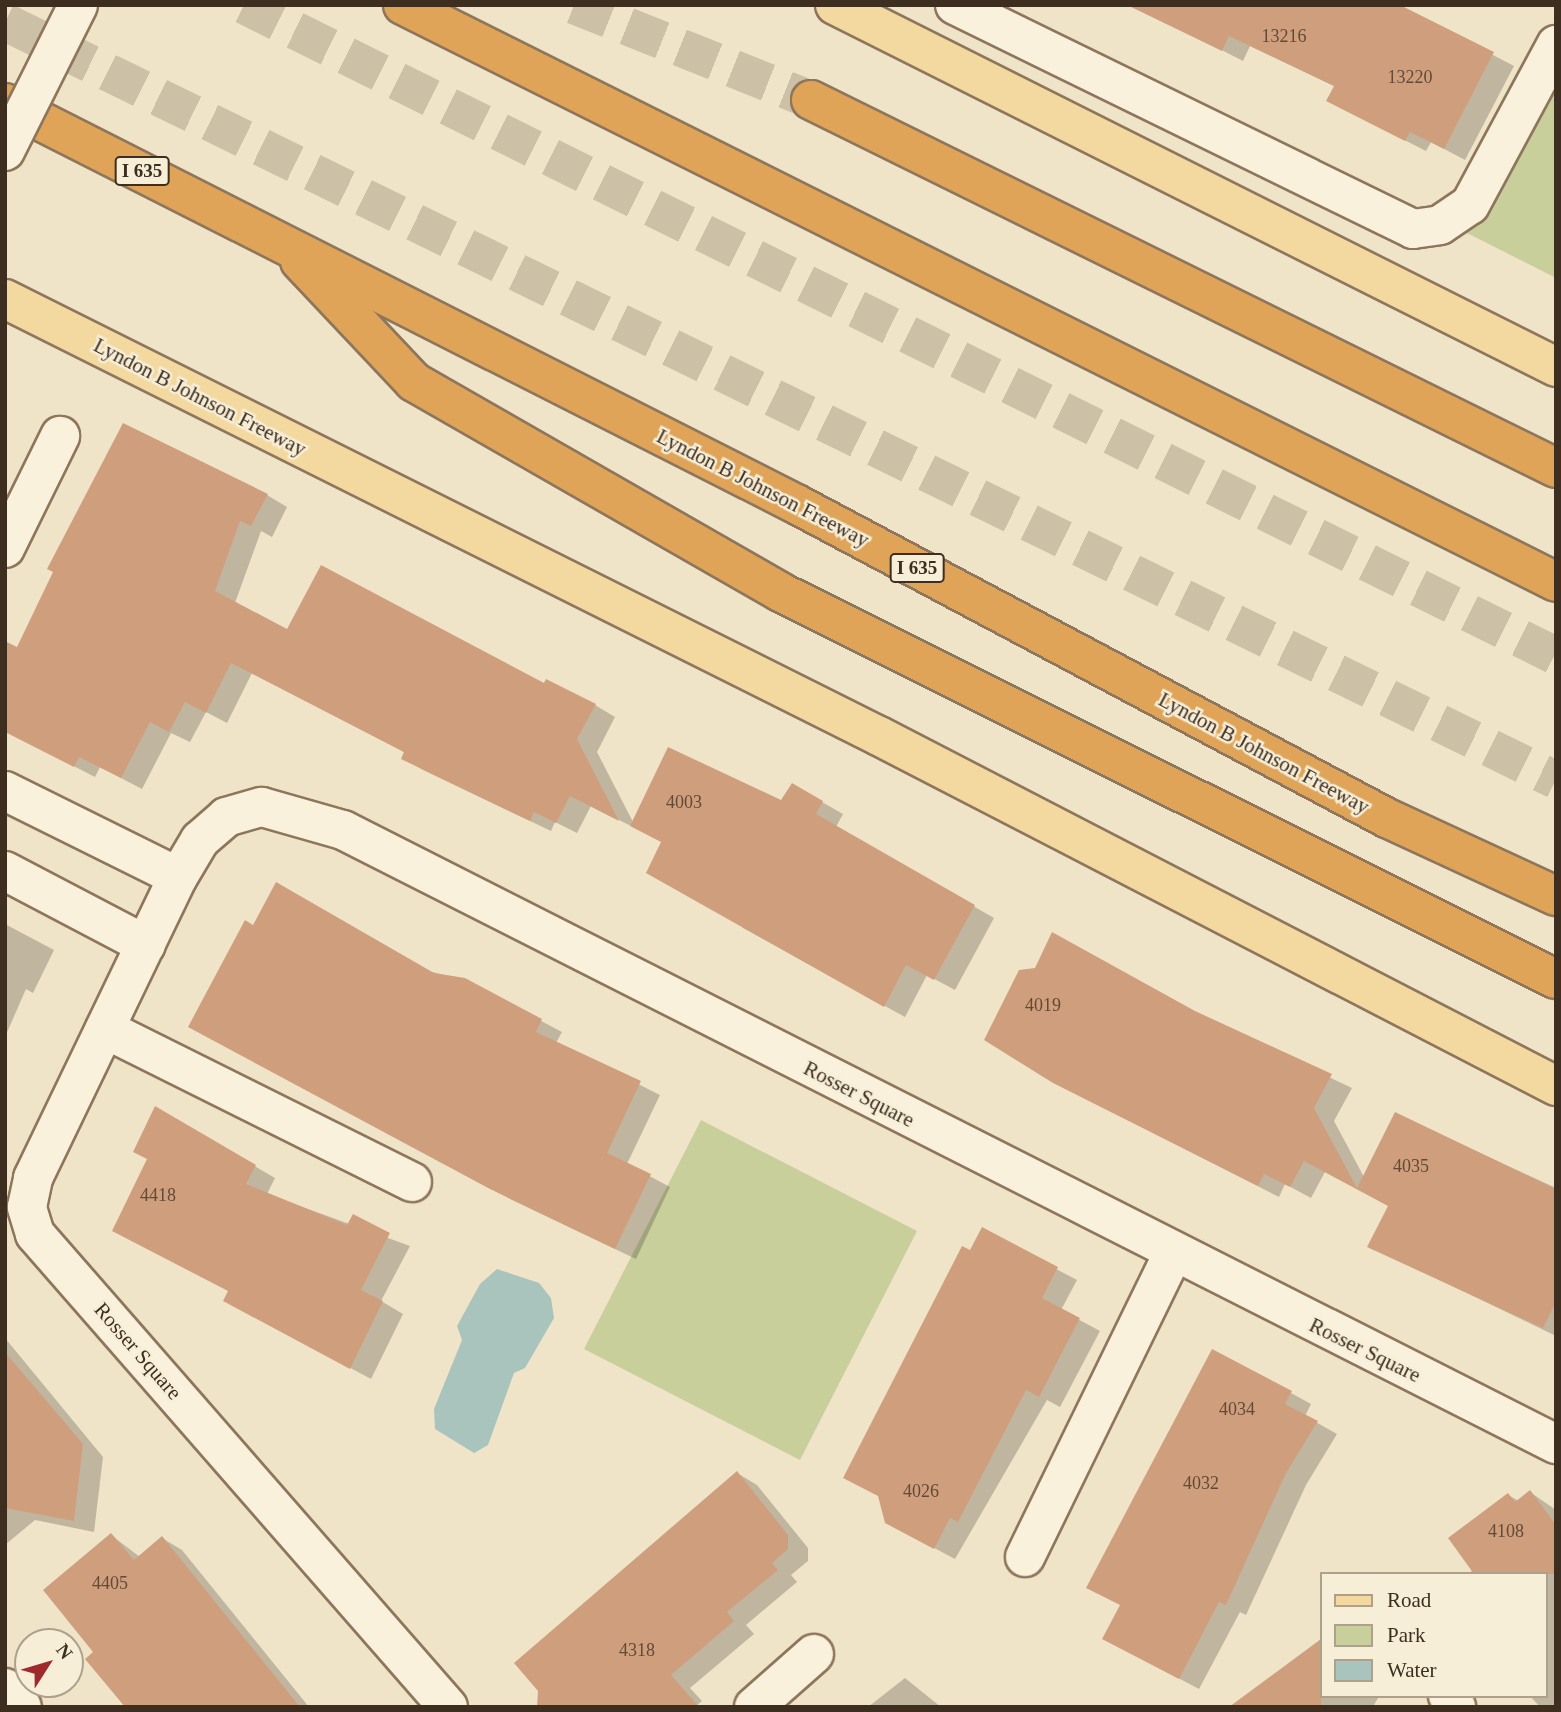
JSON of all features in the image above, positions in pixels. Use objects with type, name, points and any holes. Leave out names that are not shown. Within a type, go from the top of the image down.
[{"type":"highway","points":[[402,5],[1556,582]]},
{"type":"highway","points":[[811,100],[1556,468]]},
{"type":"highway","name":"Lyndon B Johnson Freeway","points":[[5,103],[798,505],[1387,818],[1556,896]]},
{"type":"highway","points":[[279,240],[426,388],[780,592],[1556,979]]},
{"type":"main road","points":[[835,5],[1556,368]]},
{"type":"main road","name":"Lyndon B Johnson Freeway","points":[[5,299],[879,736],[1556,1086]]},
{"type":"street","points":[[5,151],[78,5]]},
{"type":"street","points":[[955,5],[1413,229],[1440,225],[1471,205],[1556,45]]},
{"type":"street","points":[[5,548],[60,436]]},
{"type":"street","points":[[5,791],[178,877]]},
{"type":"street","name":"Rosser Square","points":[[448,1707],[35,1234],[27,1207],[33,1178],[178,877],[200,840],[226,817],[262,807],[298,812],[1172,1255],[1556,1444]]},
{"type":"street","points":[[5,871],[146,945]]},
{"type":"street","points":[[106,1029],[412,1182]]},
{"type":"street","points":[[1026,1557],[1172,1255]]},
{"type":"street","points":[[754,1707],[814,1654]]},
{"type":"street","points":[[5,1688],[22,1707]]},
{"type":"green space","points":[[1556,58],[1556,278],[1467,233]]},
{"type":"green space","points":[[701,1120],[917,1231],[800,1460],[584,1349]]},
{"type":"water","points":[[497,1269],[539,1283],[551,1298],[554,1318],[525,1368],[514,1373],[488,1445],[474,1453],[435,1429],[434,1409],[462,1340],[457,1326],[480,1284]]},
{"type":"building","points":[[1127,5],[1400,5],[1494,52],[1444,149],[1410,132],[1405,141],[1326,101],[1334,86],[1229,36],[1222,51]]},
{"type":"building","points":[[123,423],[268,494],[251,526],[240,521],[215,591],[287,629],[321,565],[544,683],[546,679],[596,704],[577,739],[619,821],[570,796],[556,823],[534,812],[530,821],[401,759],[404,752],[231,663],[206,713],[185,702],[169,732],[150,722],[121,778],[79,757],[74,767],[5,732],[5,641],[17,647],[53,572],[47,569]]},
{"type":"building","points":[[668,747],[781,800],[792,783],[823,801],[816,814],[975,905],[934,980],[906,965],[884,1007],[646,873],[661,842],[630,826]]},
{"type":"building","points":[[276,882],[434,973],[465,978],[542,1019],[536,1032],[641,1081],[607,1153],[651,1174],[615,1249],[490,1189],[188,1027],[245,920],[253,925]]},
{"type":"building","points":[[1052,932],[1195,1011],[1332,1074],[1314,1108],[1357,1188],[1395,1112],[1556,1189],[1556,1302],[1543,1328],[1367,1247],[1388,1206],[1304,1161],[1290,1187],[1264,1174],[1258,1186],[1053,1083],[984,1040],[1019,970],[1035,968]]},
{"type":"building","points":[[155,1106],[256,1165],[246,1184],[347,1225],[353,1214],[390,1233],[361,1290],[383,1301],[350,1369],[223,1301],[228,1291],[112,1231],[147,1159],[133,1152]]},
{"type":"building","points":[[982,1227],[1058,1267],[1042,1298],[1080,1318],[1039,1397],[1026,1390],[958,1522],[950,1518],[934,1549],[885,1523],[878,1496],[843,1478],[962,1246],[970,1250]]},
{"type":"building","points":[[1212,1349],[1292,1391],[1285,1404],[1318,1421],[1286,1473],[1226,1605],[1219,1602],[1179,1679],[1102,1639],[1120,1605],[1086,1588]]},
{"type":"building","points":[[5,1352],[83,1444],[74,1521],[5,1508]]},
{"type":"building","points":[[737,1471],[788,1535],[788,1549],[772,1563],[778,1570],[727,1612],[734,1621],[671,1675],[699,1707],[537,1707],[538,1691],[514,1663]]},
{"type":"building","points":[[1530,1490],[1556,1525],[1556,1574],[1473,1572],[1448,1538],[1508,1493],[1515,1502]]},
{"type":"building","points":[[111,1533],[134,1560],[162,1536],[300,1707],[125,1707],[85,1659],[93,1652],[84,1641],[84,1628],[74,1628],[43,1590]]},
{"type":"building","points":[[1320,1640],[1321,1707],[1229,1707]]},
{"type":"tunnel","points":[[244,5],[1556,656]]},
{"type":"tunnel","points":[[574,5],[811,100]]},
{"type":"tunnel","points":[[5,22],[1556,780]]}]
